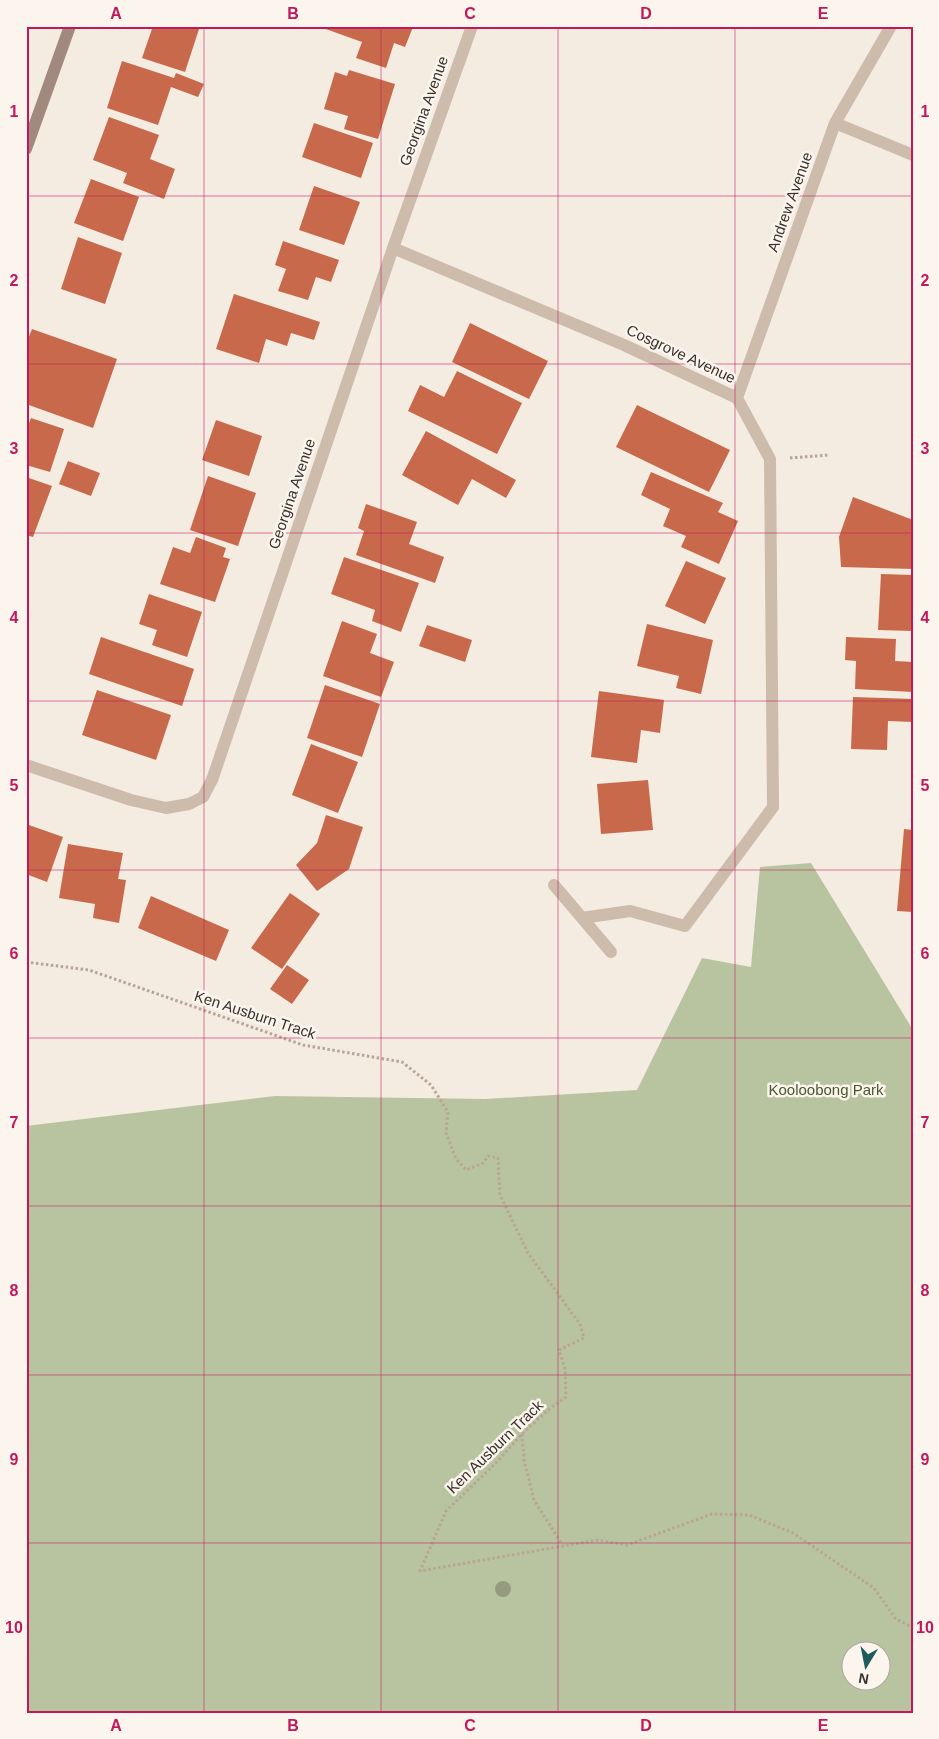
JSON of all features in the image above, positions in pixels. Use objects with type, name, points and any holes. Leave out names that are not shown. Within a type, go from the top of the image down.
[{"type":"main road","points":[[26,149],[70,26]]},
{"type":"street","name":"Georgina Avenue","points":[[26,764],[132,800],[166,808],[189,804],[203,797],[212,780],[393,248],[472,26]]},
{"type":"street","name":"Andrew Avenue","points":[[737,398],[835,123],[891,26]]},
{"type":"street","points":[[835,123],[913,155]]},
{"type":"street","name":"Cosgrove Avenue","points":[[393,248],[624,346],[737,398],[770,459],[773,807],[685,926],[630,911],[582,918]]},
{"type":"street","points":[[554,885],[611,952]]},
{"type":"path","points":[[770,459],[829,455]]},
{"type":"path","name":"Ken Ausburn Track","points":[[26,962],[89,970],[302,1045],[402,1062],[431,1085],[448,1112],[446,1133],[456,1159],[466,1170],[483,1163],[488,1156],[498,1158],[500,1195],[528,1253],[580,1324],[584,1338],[559,1350],[565,1369],[566,1397],[548,1410],[522,1434],[495,1464],[446,1511],[420,1571],[598,1540],[627,1545],[712,1514],[749,1515],[793,1533],[874,1588],[895,1618],[913,1628]]},
{"type":"path","points":[[522,1434],[524,1460],[534,1500],[563,1546]]},
{"type":"green space","name":"Kooloobong Park","points":[[811,863],[913,1030],[913,1713],[26,1713],[26,1126],[275,1096],[485,1099],[637,1090],[702,958],[751,967],[760,867]]},
{"type":"building","points":[[153,26],[200,26],[185,72],[142,58]]},
{"type":"building","points":[[323,26],[413,27],[405,47],[394,43],[386,68],[356,58],[362,42],[323,28]]},
{"type":"building","points":[[122,61],[174,78],[176,73],[204,84],[198,97],[171,87],[158,125],[107,108]]},
{"type":"building","points":[[349,70],[395,84],[378,139],[344,129],[348,116],[324,109],[335,72],[347,76]]},
{"type":"building","points":[[109,117],[159,135],[150,159],[175,169],[164,199],[123,183],[127,173],[93,160]]},
{"type":"building","points":[[314,123],[373,143],[361,178],[302,157]]},
{"type":"building","points":[[91,179],[139,197],[123,241],[74,223]]},
{"type":"building","points":[[314,186],[360,202],[344,245],[299,230]]},
{"type":"building","points":[[78,237],[122,253],[105,304],[61,289]]},
{"type":"building","points":[[283,241],[339,260],[331,282],[316,277],[308,300],[278,291],[286,269],[275,265]]},
{"type":"building","points":[[234,294],[320,322],[314,340],[291,333],[287,346],[266,339],[259,363],[216,349]]},
{"type":"building","points":[[470,323],[548,361],[529,399],[452,362]]},
{"type":"building","points":[[32,329],[117,359],[93,428],[26,404],[26,344]]},
{"type":"building","points":[[457,371],[522,403],[497,454],[408,411],[420,385],[444,397]]},
{"type":"building","points":[[637,405],[730,450],[709,492],[616,447]]},
{"type":"building","points":[[31,418],[64,429],[50,472],[26,465],[26,431]]},
{"type":"building","points":[[216,420],[262,436],[249,476],[202,460]]},
{"type":"building","points":[[426,431],[516,480],[506,498],[472,479],[458,505],[402,475]]},
{"type":"building","points":[[68,461],[100,473],[91,496],[59,484]]},
{"type":"building","points":[[651,472],[723,503],[718,512],[738,521],[719,564],[681,547],[686,536],[663,526],[670,509],[641,495]]},
{"type":"building","points":[[208,476],[256,493],[238,546],[190,530]]},
{"type":"building","points":[[26,477],[52,486],[33,537],[26,535]]},
{"type":"building","points":[[853,497],[913,520],[913,569],[841,567],[839,537]]},
{"type":"building","points":[[366,504],[417,522],[409,544],[444,557],[435,583],[356,555],[364,531],[358,528]]},
{"type":"building","points":[[196,537],[226,548],[223,557],[230,559],[215,602],[160,584],[173,547],[190,553]]},
{"type":"building","points":[[344,557],[419,583],[401,632],[372,621],[375,610],[331,594]]},
{"type":"building","points":[[686,561],[726,578],[705,624],[665,606]]},
{"type":"building","points":[[881,574],[913,575],[913,631],[878,630]]},
{"type":"building","points":[[149,594],[202,612],[187,657],[152,645],[157,630],[139,624]]},
{"type":"building","points":[[342,621],[377,634],[370,653],[394,662],[381,697],[323,676]]},
{"type":"building","points":[[647,624],[713,640],[701,694],[676,688],[679,676],[637,666]]},
{"type":"building","points":[[427,625],[472,640],[465,662],[419,646]]},
{"type":"building","points":[[101,637],[194,669],[182,706],[89,674]]},
{"type":"building","points":[[846,637],[896,639],[895,661],[913,662],[913,692],[855,689],[856,661],[845,660]]},
{"type":"building","points":[[325,685],[380,704],[362,757],[307,738]]},
{"type":"building","points":[[97,690],[171,715],[156,760],[82,735]]},
{"type":"building","points":[[599,691],[664,700],[660,733],[641,730],[637,763],[591,757]]},
{"type":"building","points":[[853,697],[913,699],[913,722],[888,721],[887,750],[851,749]]},
{"type":"building","points":[[311,744],[358,762],[338,813],[292,795]]},
{"type":"building","points":[[648,780],[653,830],[601,834],[597,784]]},
{"type":"building","points":[[326,815],[363,827],[349,869],[317,891],[296,865],[317,843]]},
{"type":"building","points":[[26,824],[63,837],[47,882],[26,874]]},
{"type":"building","points":[[904,829],[913,830],[913,912],[897,911]]},
{"type":"building","points":[[68,844],[123,853],[118,879],[126,880],[119,923],[93,918],[95,904],[59,898]]},
{"type":"building","points":[[290,893],[320,914],[282,969],[251,948]]},
{"type":"building","points":[[151,896],[229,930],[216,961],[138,928]]},
{"type":"building","points":[[287,965],[309,980],[292,1004],[270,989]]}]
